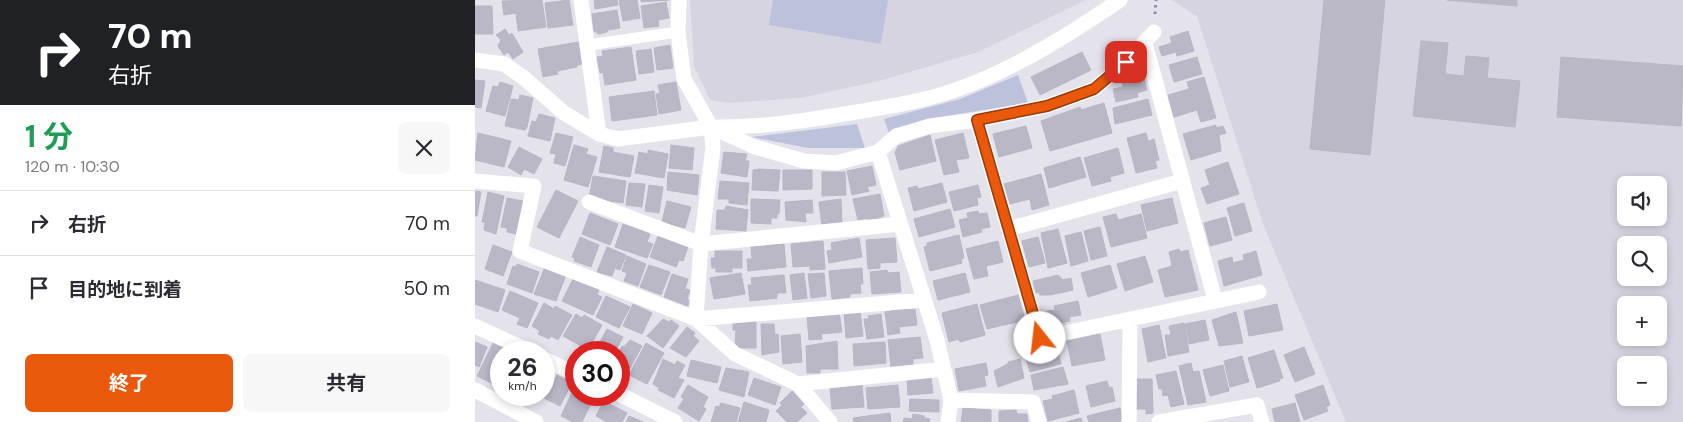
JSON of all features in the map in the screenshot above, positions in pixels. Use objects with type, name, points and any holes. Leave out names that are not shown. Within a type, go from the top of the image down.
[{"type":"street","points":[[581,0],[599,134]]},
{"type":"street","points":[[679,0],[678,32],[684,79],[711,128],[713,148],[701,244],[696,319]]},
{"type":"street","points":[[475,60],[504,64],[564,113],[599,134],[618,139],[711,128],[746,128],[891,106],[960,88],[1013,65],[1069,35],[1119,0]]},
{"type":"street","points":[[711,128],[755,147],[804,161],[835,163],[878,152],[896,136],[930,126],[977,120],[1047,106],[1094,89],[1149,38],[1182,181],[1215,300]]},
{"type":"street","points":[[977,120],[1040,338],[1259,292]]},
{"type":"street","points":[[878,152],[944,369],[951,400],[948,422]]},
{"type":"street","points":[[475,181],[534,186],[520,251],[696,319],[735,354],[798,384],[831,422]]},
{"type":"street","points":[[1009,229],[1182,181]]},
{"type":"street","points":[[589,202],[701,244],[901,224]]},
{"type":"street","points":[[696,319],[924,300]]},
{"type":"street","points":[[1129,320],[1129,422]]},
{"type":"street","points":[[475,326],[507,341]]},
{"type":"street","points":[[798,384],[944,369]]},
{"type":"street","points":[[475,390],[536,422]]},
{"type":"street","points":[[630,400],[675,422]]},
{"type":"street","points":[[951,400],[1033,402],[1039,422]]},
{"type":"street","points":[[1159,422],[1257,406],[1262,422]]},
{"type":"lane","points":[[588,45],[678,32]]},
{"type":"shaded area","points":[[690,0],[1086,0],[978,52],[879,81],[800,98],[728,103],[710,100],[694,66]]},
{"type":"shaded area","points":[[773,0],[888,0],[881,44],[769,25]]},
{"type":"shaded area","points":[[1171,0],[1683,0],[1683,422],[1346,422],[1263,224],[1197,16]]},
{"type":"shaded area","points":[[1018,75],[1028,103],[933,118],[889,133],[884,119],[960,99]]},
{"type":"shaded area","points":[[857,124],[865,148],[808,148],[751,137]]},
{"type":"building","points":[[542,0],[546,27],[518,31],[516,13],[504,15],[502,1]]},
{"type":"building","points":[[569,0],[573,25],[548,28],[545,3]]},
{"type":"building","points":[[594,0],[617,0],[618,5],[595,9]]},
{"type":"building","points":[[619,0],[637,0],[640,18],[623,21]]},
{"type":"building","points":[[641,0],[669,0],[641,2]]},
{"type":"building","points":[[1324,0],[1385,0],[1370,155],[1310,149]]},
{"type":"building","points":[[1447,0],[1517,0],[1517,6]]},
{"type":"building","points":[[666,2],[669,18],[658,20],[659,26],[644,28],[641,6]]},
{"type":"building","points":[[475,6],[492,6],[493,34],[475,34]]},
{"type":"building","points":[[617,10],[620,28],[599,34],[594,31],[592,14]]},
{"type":"building","points":[[505,29],[509,35],[512,33],[523,52],[513,59],[508,52],[504,55],[498,46],[501,40],[496,35]]},
{"type":"building","points":[[1188,31],[1194,51],[1177,56],[1176,52],[1162,56],[1159,47],[1172,43],[1170,37]]},
{"type":"building","points":[[1421,41],[1448,43],[1445,74],[1464,76],[1466,56],[1489,58],[1487,78],[1520,81],[1515,127],[1413,116]]},
{"type":"building","points":[[578,42],[582,64],[577,65],[577,67],[557,71],[558,74],[543,77],[538,49]]},
{"type":"building","points":[[670,45],[673,68],[657,70],[654,48]]},
{"type":"building","points":[[631,47],[636,80],[605,85],[603,72],[600,73],[597,57],[603,56],[602,51]]},
{"type":"building","points":[[651,49],[654,72],[639,74],[636,51]]},
{"type":"building","points":[[1082,52],[1091,70],[1040,95],[1031,77]]},
{"type":"building","points":[[1197,57],[1202,74],[1174,82],[1169,65]]},
{"type":"building","points":[[1561,57],[1683,66],[1681,126],[1557,117]]},
{"type":"building","points":[[1142,71],[1147,90],[1137,93],[1138,97],[1116,102],[1113,89],[1123,87],[1122,81],[1130,79],[1129,74]]},
{"type":"building","points":[[1204,77],[1216,118],[1201,122],[1197,110],[1174,117],[1168,95],[1189,89],[1187,82]]},
{"type":"building","points":[[475,80],[485,81],[481,108],[475,107]]},
{"type":"building","points":[[500,82],[513,86],[505,116],[486,111],[493,86],[498,87]]},
{"type":"building","points":[[676,82],[681,110],[659,114],[656,94],[660,93],[658,85]]},
{"type":"building","points":[[654,91],[657,115],[612,121],[609,97]]},
{"type":"building","points":[[520,95],[533,98],[525,130],[505,126],[511,99],[519,100]]},
{"type":"building","points":[[1148,99],[1152,115],[1115,124],[1113,108]]},
{"type":"building","points":[[1104,103],[1112,133],[1050,151],[1041,121],[1080,107],[1081,110]]},
{"type":"building","points":[[539,114],[555,118],[550,141],[528,136],[532,121],[536,122]]},
{"type":"building","points":[[1216,125],[1216,128],[1223,126],[1226,133],[1219,135],[1221,151],[1191,160],[1183,134]]},
{"type":"building","points":[[1026,126],[1032,148],[999,157],[993,134]]},
{"type":"building","points":[[478,133],[511,141],[504,167],[475,160]]},
{"type":"building","points":[[556,133],[573,137],[565,166],[554,163],[556,154],[550,153]]},
{"type":"building","points":[[963,133],[969,158],[956,160],[959,172],[944,175],[935,140]]},
{"type":"building","points":[[1146,133],[1148,141],[1154,139],[1159,160],[1155,161],[1157,168],[1136,173],[1127,138]]},
{"type":"building","points":[[930,135],[936,161],[900,170],[895,153],[898,146]]},
{"type":"building","points":[[574,145],[588,149],[586,154],[597,157],[588,187],[564,180]]},
{"type":"building","points":[[671,145],[694,148],[692,170],[669,168]]},
{"type":"building","points":[[604,146],[613,148],[613,152],[634,156],[630,177],[599,172]]},
{"type":"building","points":[[519,147],[542,159],[534,174],[524,169],[521,175],[508,167]]},
{"type":"building","points":[[1118,148],[1124,173],[1110,177],[1111,181],[1092,186],[1084,158]]},
{"type":"building","points":[[648,150],[668,154],[664,178],[635,173],[639,152],[648,154]]},
{"type":"building","points":[[724,152],[747,154],[745,161],[749,161],[747,177],[721,173]]},
{"type":"building","points":[[1080,157],[1086,177],[1049,188],[1044,168]]},
{"type":"building","points":[[1228,162],[1239,194],[1207,204],[1201,188],[1210,185],[1205,170]]},
{"type":"building","points":[[872,166],[876,185],[867,187],[869,191],[852,195],[847,171]]},
{"type":"building","points":[[753,170],[780,170],[778,191],[752,190]]},
{"type":"building","points":[[783,170],[812,170],[812,189],[783,190]]},
{"type":"building","points":[[668,172],[699,175],[697,195],[667,190]]},
{"type":"building","points":[[822,172],[845,172],[846,195],[822,196]]},
{"type":"building","points":[[1041,174],[1049,205],[1032,210],[1030,199],[1010,204],[1004,184]]},
{"type":"building","points":[[593,176],[626,181],[623,203],[589,198]]},
{"type":"building","points":[[720,181],[749,183],[747,205],[729,203],[729,199],[718,199]]},
{"type":"building","points":[[629,183],[645,184],[642,207],[626,205]]},
{"type":"building","points":[[942,183],[947,202],[914,211],[908,188],[917,186],[918,189]]},
{"type":"building","points":[[649,185],[663,187],[659,213],[645,211]]},
{"type":"building","points":[[978,185],[981,197],[977,198],[978,205],[954,211],[949,192]]},
{"type":"building","points":[[556,190],[578,201],[559,238],[537,227]]},
{"type":"building","points":[[475,191],[481,192],[477,216],[475,216]]},
{"type":"building","points":[[488,192],[504,196],[496,234],[484,230],[485,222],[482,222]]},
{"type":"building","points":[[880,194],[884,216],[868,222],[867,218],[858,220],[853,199]]},
{"type":"building","points":[[507,198],[523,201],[516,234],[507,232],[507,228],[501,227]]},
{"type":"building","points":[[1172,198],[1178,223],[1147,231],[1141,205]]},
{"type":"building","points":[[751,199],[780,200],[777,218],[771,218],[771,224],[751,223]]},
{"type":"building","points":[[841,199],[842,223],[822,226],[819,202]]},
{"type":"building","points":[[812,200],[813,213],[805,213],[806,222],[786,220],[785,202]]},
{"type":"building","points":[[667,201],[691,207],[685,228],[662,222]]},
{"type":"building","points":[[1244,203],[1252,231],[1235,236],[1227,208]]},
{"type":"building","points":[[726,206],[748,210],[746,231],[716,229],[717,210],[725,210]]},
{"type":"building","points":[[950,209],[955,227],[919,237],[914,219]]},
{"type":"building","points":[[978,211],[979,214],[987,213],[990,227],[981,229],[982,232],[963,237],[959,220],[968,218],[967,213]]},
{"type":"building","points":[[590,213],[618,224],[610,245],[582,234]]},
{"type":"building","points":[[1116,214],[1118,220],[1141,214],[1147,238],[1111,247],[1103,217]]},
{"type":"building","points":[[1226,217],[1232,240],[1210,246],[1204,223]]},
{"type":"building","points":[[623,224],[650,234],[647,242],[653,244],[647,258],[615,247]]},
{"type":"building","points":[[1100,227],[1107,256],[1091,260],[1084,231]]},
{"type":"building","points":[[1058,229],[1067,263],[1048,268],[1041,233]]},
{"type":"building","points":[[1081,232],[1088,261],[1071,266],[1065,236]]},
{"type":"building","points":[[959,235],[964,258],[961,259],[962,263],[930,271],[924,247],[927,246],[927,243]]},
{"type":"building","points":[[658,236],[688,247],[683,261],[679,260],[676,267],[650,257]]},
{"type":"building","points":[[580,237],[599,245],[591,267],[574,261],[575,258],[572,257]]},
{"type":"building","points":[[1038,237],[1045,263],[1029,267],[1022,241]]},
{"type":"building","points":[[859,238],[862,257],[829,263],[827,251],[832,250],[831,243]]},
{"type":"building","points":[[895,238],[897,262],[880,263],[880,268],[868,269],[866,240]]},
{"type":"building","points":[[823,241],[825,269],[810,270],[810,266],[793,267],[791,244]]},
{"type":"building","points":[[998,241],[1003,262],[986,266],[988,276],[974,279],[966,249]]},
{"type":"building","points":[[784,244],[786,267],[748,271],[747,259],[752,259],[751,247]]},
{"type":"building","points":[[493,245],[512,252],[503,276],[485,269]]},
{"type":"building","points":[[607,247],[626,255],[620,270],[615,268],[612,276],[597,272]]},
{"type":"building","points":[[1179,249],[1180,252],[1188,250],[1198,290],[1165,297],[1158,270],[1172,266],[1169,252]]},
{"type":"building","points":[[715,251],[742,251],[742,268],[732,268],[732,272],[716,272],[716,268],[712,268],[711,258],[715,258]]},
{"type":"building","points":[[1256,251],[1262,275],[1224,286],[1218,261],[1232,257],[1233,263],[1244,260],[1243,255]]},
{"type":"building","points":[[627,256],[646,264],[638,286],[624,281],[627,273],[622,271]]},
{"type":"building","points":[[1145,256],[1153,282],[1125,291],[1117,264]]},
{"type":"building","points":[[517,264],[539,272],[532,293],[507,284],[513,266],[516,267]]},
{"type":"building","points":[[649,265],[670,272],[661,295],[640,287]]},
{"type":"building","points":[[1110,265],[1117,288],[1088,297],[1081,273]]},
{"type":"building","points":[[545,267],[566,275],[556,301],[534,294]]},
{"type":"building","points":[[862,268],[863,284],[860,284],[861,293],[850,294],[850,297],[832,299],[829,271]]},
{"type":"building","points":[[887,270],[888,273],[899,272],[901,292],[872,294],[870,272]]},
{"type":"building","points":[[741,273],[745,294],[714,299],[710,278]]},
{"type":"building","points":[[804,273],[807,298],[793,300],[790,275]]},
{"type":"building","points":[[824,273],[826,296],[811,298],[808,274]]},
{"type":"building","points":[[965,273],[970,292],[938,300],[933,281]]},
{"type":"building","points":[[672,274],[688,279],[685,289],[690,290],[687,300],[689,300],[688,306],[664,297]]},
{"type":"building","points":[[784,275],[786,293],[777,293],[777,298],[750,301],[748,285],[752,285],[751,278]]},
{"type":"building","points":[[1058,275],[1063,280],[1071,278],[1073,290],[1051,295],[1036,293],[1033,281]]},
{"type":"building","points":[[573,279],[599,290],[597,295],[602,297],[593,315],[562,301]]},
{"type":"building","points":[[475,280],[505,290],[498,312],[475,304]]},
{"type":"building","points":[[510,291],[538,303],[527,328],[517,324],[520,318],[502,310]]},
{"type":"building","points":[[1018,295],[1025,320],[987,329],[980,305]]},
{"type":"building","points":[[606,296],[630,307],[619,328],[596,317]]},
{"type":"building","points":[[1078,301],[1081,315],[1069,317],[1070,321],[1050,325],[1047,311],[1055,310],[1054,306]]},
{"type":"building","points":[[544,303],[554,309],[555,306],[572,315],[558,340],[551,336],[549,339],[538,334],[540,331],[532,326]]},
{"type":"building","points":[[633,304],[652,313],[642,334],[623,326]]},
{"type":"building","points":[[977,304],[985,335],[960,342],[959,339],[949,342],[942,313]]},
{"type":"building","points":[[1277,304],[1283,330],[1249,336],[1244,311]]},
{"type":"building","points":[[908,307],[909,310],[915,309],[917,325],[899,327],[900,333],[888,335],[885,312]]},
{"type":"building","points":[[860,311],[863,336],[846,338],[844,312]]},
{"type":"building","points":[[839,312],[842,332],[821,334],[822,339],[809,340],[807,316]]},
{"type":"building","points":[[1236,312],[1243,343],[1219,346],[1212,320]]},
{"type":"building","points":[[576,314],[582,318],[584,315],[602,325],[593,341],[572,341],[563,336]]},
{"type":"building","points":[[881,314],[884,337],[867,339],[864,319],[869,319],[868,316]]},
{"type":"building","points":[[663,319],[669,322],[671,320],[679,326],[663,348],[647,336]]},
{"type":"building","points":[[1205,320],[1209,340],[1189,344],[1185,324]]},
{"type":"building","points":[[733,322],[756,322],[756,348],[735,348],[736,330],[733,330]]},
{"type":"building","points":[[1184,323],[1189,352],[1168,356],[1165,335],[1171,335],[1169,326]]},
{"type":"building","points":[[761,324],[774,324],[775,335],[778,334],[779,352],[762,355]]},
{"type":"building","points":[[1159,325],[1166,358],[1148,362],[1142,329]]},
{"type":"building","points":[[687,327],[695,333],[693,336],[699,341],[686,357],[670,348]]},
{"type":"building","points":[[607,329],[623,337],[621,341],[601,341]]},
{"type":"building","points":[[800,334],[802,362],[783,364],[781,336]]},
{"type":"building","points":[[1100,334],[1105,360],[1072,366],[1067,341]]},
{"type":"building","points":[[920,337],[923,358],[913,359],[913,365],[891,367],[888,340]]},
{"type":"building","points":[[630,340],[642,346],[630,368],[630,341]]},
{"type":"building","points":[[837,341],[838,369],[820,369],[820,373],[807,373],[806,346]]},
{"type":"building","points":[[475,342],[487,347],[479,367],[475,365]]},
{"type":"building","points":[[885,342],[886,363],[854,366],[853,344]]},
{"type":"building","points":[[646,343],[664,353],[647,384],[630,376]]},
{"type":"building","points":[[1057,346],[1061,364],[1030,372],[1026,358],[1036,355],[1035,351]]},
{"type":"building","points":[[1304,347],[1315,374],[1295,382],[1284,355]]},
{"type":"building","points":[[490,349],[490,382],[477,376]]},
{"type":"building","points":[[1274,350],[1283,378],[1279,379],[1280,381],[1257,388],[1248,358]]},
{"type":"building","points":[[1242,356],[1249,382],[1230,387],[1224,361]]},
{"type":"building","points":[[663,359],[675,365],[677,361],[685,365],[678,378],[684,380],[674,398],[658,390],[659,388],[653,384]]},
{"type":"building","points":[[1020,359],[1024,378],[998,387],[994,371],[1008,364],[1008,362]]},
{"type":"building","points":[[691,360],[721,367],[717,383],[687,376]]},
{"type":"building","points":[[986,363],[988,375],[984,376],[986,386],[959,391],[955,369]]},
{"type":"building","points":[[1191,363],[1193,372],[1199,371],[1206,402],[1188,405],[1179,366]]},
{"type":"building","points":[[1223,365],[1229,391],[1210,396],[1203,370]]},
{"type":"building","points":[[1063,367],[1068,384],[1034,390],[1031,375]]},
{"type":"building","points":[[726,368],[749,372],[744,397],[719,390]]},
{"type":"building","points":[[1176,371],[1184,404],[1171,407],[1168,395],[1163,396],[1162,389],[1159,389],[1156,375]]},
{"type":"building","points":[[557,375],[565,379],[565,396],[560,406],[555,404]]},
{"type":"building","points":[[754,378],[781,387],[775,405],[748,395]]},
{"type":"building","points":[[931,378],[933,393],[908,395],[907,381]]},
{"type":"building","points":[[1136,379],[1152,379],[1153,413],[1146,414],[1146,409],[1137,409]]},
{"type":"building","points":[[1107,381],[1109,388],[1112,387],[1115,401],[1091,407],[1086,386]]},
{"type":"building","points":[[688,385],[708,397],[703,407],[706,409],[699,421],[678,408],[684,399],[681,397]]},
{"type":"building","points":[[862,385],[864,407],[832,409],[830,388]]},
{"type":"building","points":[[898,385],[900,407],[868,409],[866,388]]},
{"type":"building","points":[[1323,385],[1330,405],[1326,407],[1328,411],[1304,420],[1295,395]]},
{"type":"building","points":[[1074,390],[1079,413],[1048,421],[1043,401],[1053,399],[1052,396]]},
{"type":"building","points":[[792,391],[804,404],[801,407],[807,413],[797,422],[787,422],[776,411],[782,405],[780,403]]},
{"type":"building","points":[[910,399],[939,400],[939,412],[909,411]]},
{"type":"building","points":[[744,402],[769,410],[766,422],[738,422]]},
{"type":"building","points":[[721,403],[740,408],[736,422],[711,422],[716,406],[719,407]]},
{"type":"building","points":[[1295,403],[1300,422],[1275,422],[1272,409]]},
{"type":"building","points":[[566,406],[590,406],[582,422],[573,422],[561,416]]},
{"type":"building","points":[[601,406],[614,406],[627,413],[622,422],[607,422],[596,416]]},
{"type":"building","points":[[963,408],[991,410],[991,422],[961,422]]},
{"type":"building","points":[[1120,408],[1123,420],[1119,422],[1089,422],[1087,416]]},
{"type":"building","points":[[1016,410],[1017,414],[1027,414],[1028,422],[999,422],[999,411]]},
{"type":"building","points":[[890,413],[891,422],[854,422],[853,418]]},
{"type":"building","points":[[913,414],[930,419],[929,422],[903,422],[904,418],[912,419]]},
{"type":"building","points":[[629,416],[643,422],[626,422]]},
{"type":"building","points":[[1081,418],[1082,422],[1066,422]]},
{"type":"route","points":[[1040,338],[977,120],[1047,106],[1094,89],[1126,62]]}]
